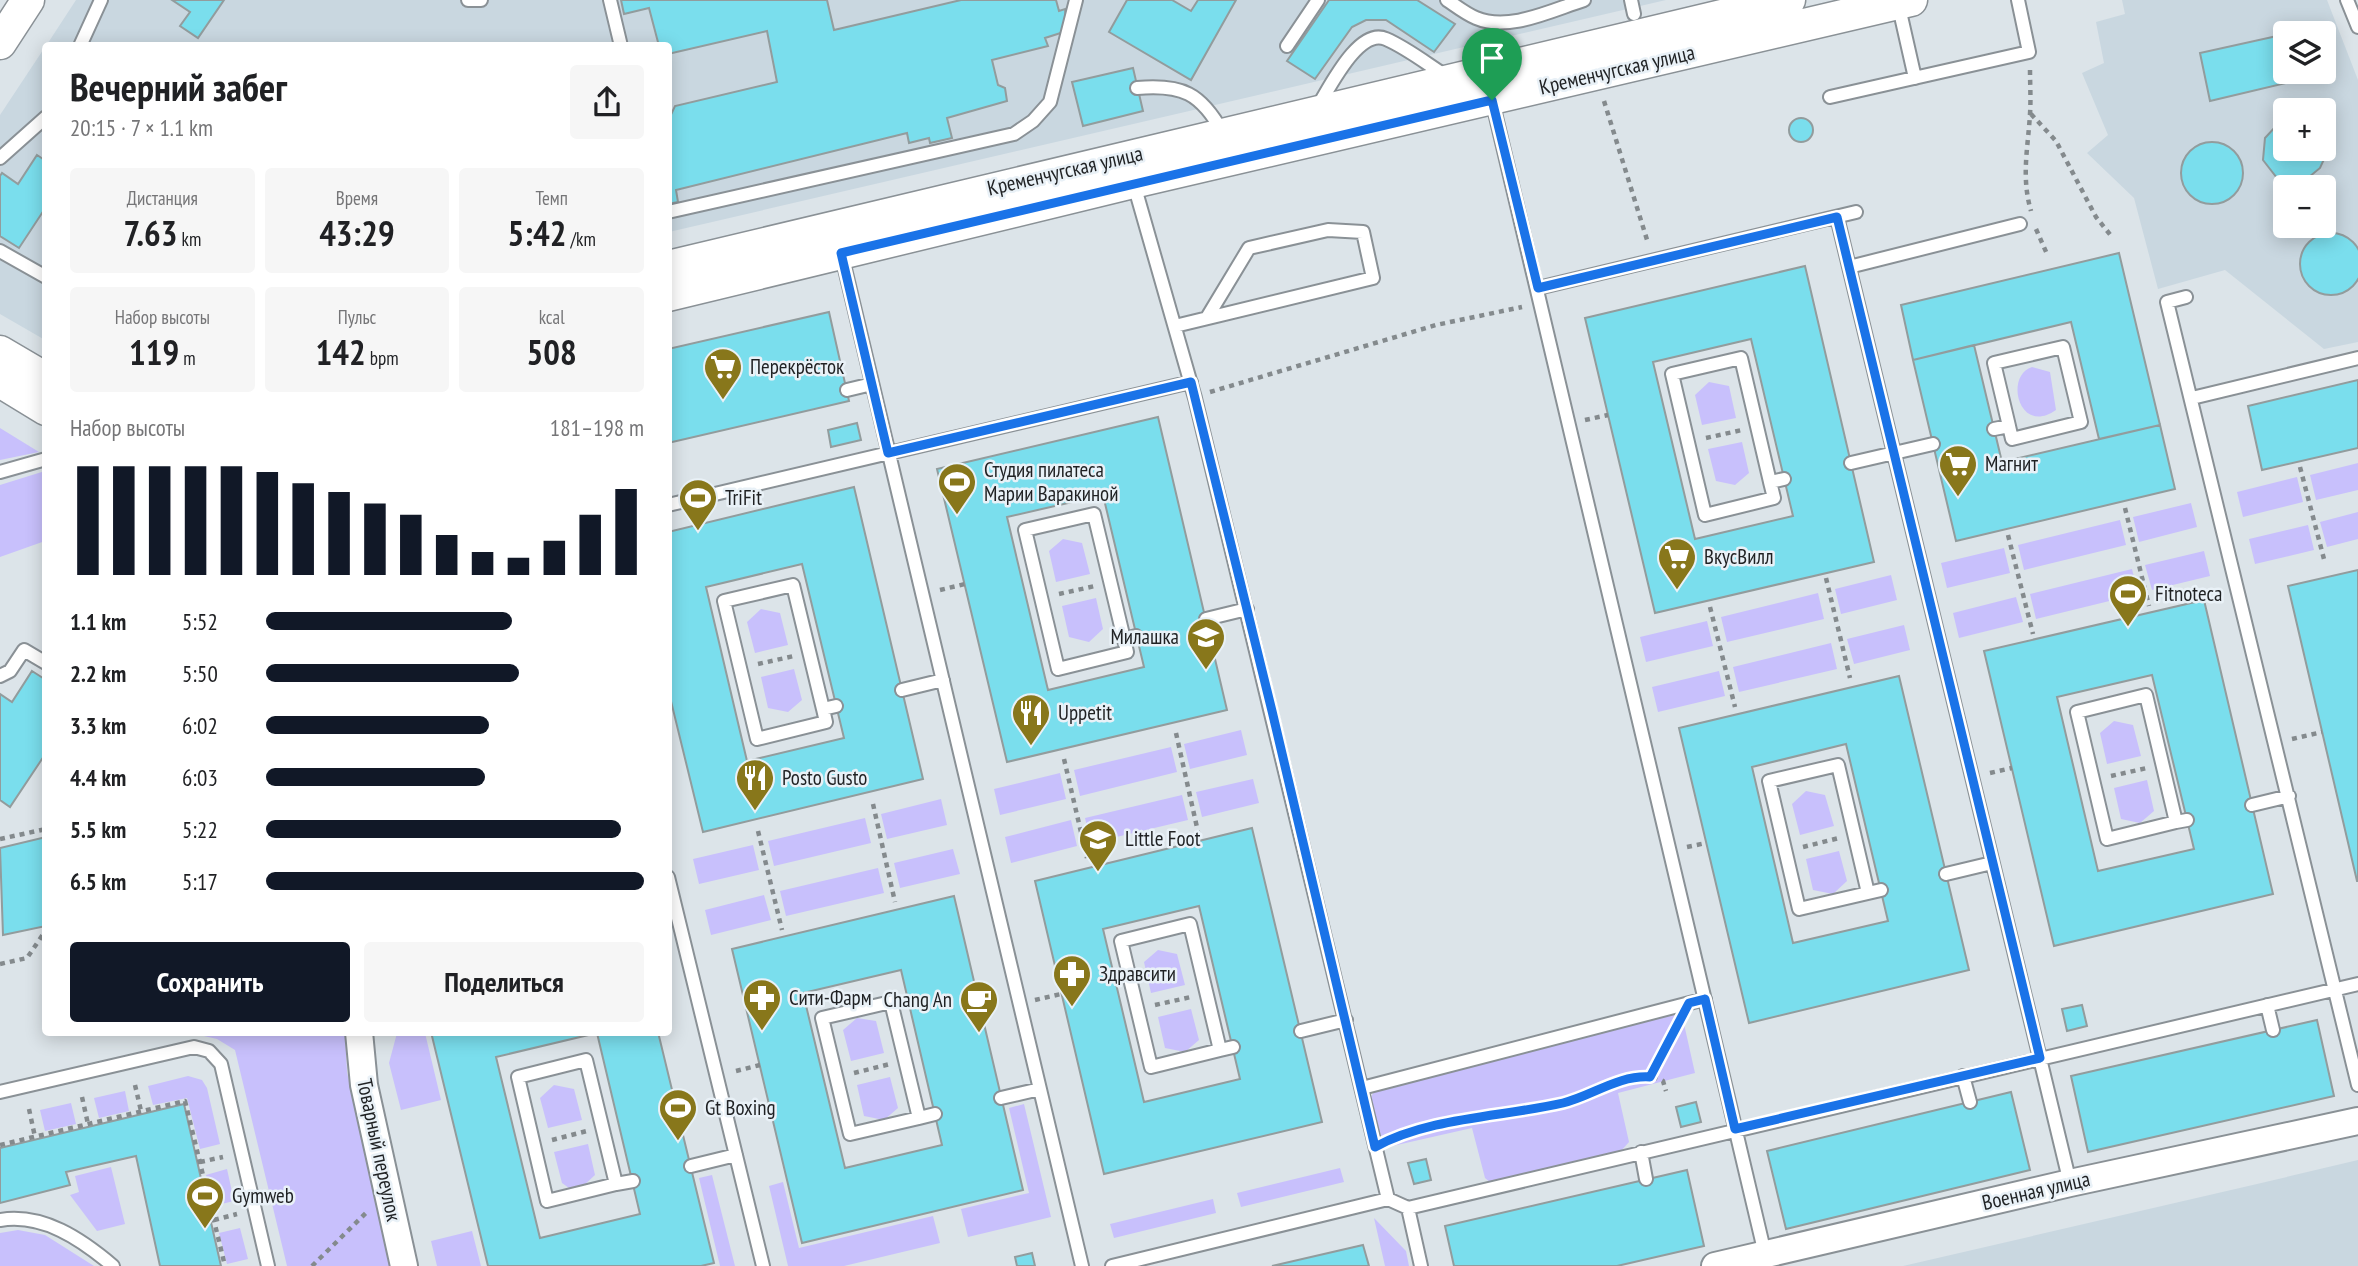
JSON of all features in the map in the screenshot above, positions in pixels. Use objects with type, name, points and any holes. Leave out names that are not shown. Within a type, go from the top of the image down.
[{"type":"street","points":[[2,34],[28,0]]},
{"type":"street","name":"Кременчугская улица","points":[[1130,169],[1223,134],[1452,80],[1488,86],[1789,0]]},
{"type":"street","name":"Кременчугская улица","points":[[672,266],[837,239],[1488,86],[1904,2]]},
{"type":"street","name":"Кременчугская улица","points":[[672,294],[837,239]]},
{"type":"street","points":[[0,352],[42,377]]},
{"type":"street","points":[[0,381],[42,407]]},
{"type":"street","name":"Товарный переулок","points":[[359,1036],[364,1085],[404,1266]]},
{"type":"street","name":"Военная улица","points":[[1715,1266],[2070,1183],[2358,1121]]},
{"type":"lane","points":[[82,42],[101,0]]},
{"type":"lane","points":[[468,0],[481,0]]},
{"type":"lane","points":[[610,0],[620,42]]},
{"type":"lane","points":[[672,211],[1014,134],[1033,121],[1050,102],[1076,0]]},
{"type":"lane","points":[[1287,46],[1318,0]]},
{"type":"lane","points":[[1447,0],[1476,19],[1498,22],[1522,20],[1584,0]]},
{"type":"lane","points":[[1630,0],[1633,14]]},
{"type":"lane","points":[[1830,97],[2029,52],[2018,0]]},
{"type":"lane","points":[[2347,0],[2358,27]]},
{"type":"lane","points":[[1904,2],[1915,78]]},
{"type":"lane","points":[[1314,113],[1358,45],[1370,39],[1383,37],[1452,80]]},
{"type":"lane","points":[[1137,88],[1169,85],[1208,106],[1223,134]]},
{"type":"lane","points":[[1488,86],[1765,1254]]},
{"type":"lane","points":[[0,158],[42,121]]},
{"type":"lane","points":[[1130,169],[1191,382],[1388,1199]]},
{"type":"lane","points":[[1538,288],[1856,212]]},
{"type":"lane","points":[[1837,217],[2070,1183]]},
{"type":"lane","points":[[1849,267],[2020,224]]},
{"type":"lane","points":[[1175,326],[1373,278],[1363,232],[1328,230],[1249,248],[1208,316]]},
{"type":"lane","points":[[837,239],[1082,1266]]},
{"type":"lane","points":[[0,251],[42,275]]},
{"type":"lane","points":[[2186,297],[2167,302],[2358,1085]]},
{"type":"lane","points":[[2063,347],[2081,422],[2012,439],[2009,426],[1994,363],[2063,347]]},
{"type":"lane","points":[[1741,358],[1757,426],[1774,498],[1705,515],[1672,374],[1741,358]]},
{"type":"lane","points":[[2192,398],[2358,358]]},
{"type":"lane","points":[[672,504],[1191,382]]},
{"type":"lane","points":[[847,390],[872,384]]},
{"type":"lane","points":[[1994,429],[2009,426]]},
{"type":"lane","points":[[1851,463],[1933,444]]},
{"type":"lane","points":[[0,472],[42,460]]},
{"type":"lane","points":[[1770,482],[1784,479]]},
{"type":"lane","points":[[1094,514],[1111,582],[1130,637],[1127,653],[1058,669],[1025,530],[1094,514]]},
{"type":"lane","points":[[793,585],[809,652],[826,722],[757,738],[724,601],[793,585]]},
{"type":"lane","points":[[1206,619],[1247,609]]},
{"type":"lane","points":[[0,676],[10,671],[24,650],[42,661]]},
{"type":"lane","points":[[902,690],[943,680]]},
{"type":"lane","points":[[2146,695],[2162,764],[2181,821],[2107,839],[2077,712],[2146,695]]},
{"type":"lane","points":[[822,709],[836,706]]},
{"type":"lane","points":[[1838,765],[1854,835],[1874,891],[1799,909],[1769,781],[1838,765]]},
{"type":"lane","points":[[2252,804],[2288,796]]},
{"type":"lane","points":[[1946,874],[1993,863]]},
{"type":"lane","points":[[672,893],[763,1266]]},
{"type":"lane","points":[[1190,925],[1206,993],[1226,1049],[1151,1067],[1121,941],[1190,925]]},
{"type":"lane","points":[[1112,1266],[1143,1262],[1388,1199],[1408,1209],[1735,1129],[2358,984]]},
{"type":"lane","points":[[1362,1088],[1705,999]]},
{"type":"lane","points":[[919,1118],[891,1002],[822,1018],[850,1135],[919,1118],[935,1114]]},
{"type":"lane","points":[[2267,1005],[2273,1030]]},
{"type":"lane","points":[[1301,1031],[1346,1020]]},
{"type":"lane","points":[[0,1092],[194,1047],[209,1051],[221,1064],[268,1266]]},
{"type":"lane","points":[[616,1184],[586,1060],[517,1077],[547,1201],[633,1181]]},
{"type":"lane","points":[[1963,1076],[1970,1102]]},
{"type":"lane","points":[[1001,1098],[1040,1089]]},
{"type":"lane","points":[[1641,1152],[1646,1179]]},
{"type":"lane","points":[[691,1166],[736,1155]]},
{"type":"lane","points":[[1408,1209],[1421,1266]]},
{"type":"lane","points":[[0,1220],[18,1217],[46,1223],[96,1251],[113,1266]]},
{"type":"path","points":[[2029,52],[2031,114],[2024,158],[2026,196],[2047,254]]},
{"type":"path","points":[[1602,96],[1654,261]]},
{"type":"path","points":[[2031,114],[2056,141],[2096,217],[2112,237]]},
{"type":"path","points":[[1195,398],[1253,377],[1382,343],[1436,325],[1541,303]]},
{"type":"path","points":[[1584,421],[1608,415]]},
{"type":"path","points":[[1688,442],[1757,426]]},
{"type":"path","points":[[2300,467],[2325,563]]},
{"type":"path","points":[[2125,508],[2149,606]]},
{"type":"path","points":[[2008,535],[2033,634]]},
{"type":"path","points":[[1826,578],[1850,678]]},
{"type":"path","points":[[1042,598],[1111,582]]},
{"type":"path","points":[[940,590],[965,584]]},
{"type":"path","points":[[1710,607],[1735,707]]},
{"type":"path","points":[[740,668],[809,652]]},
{"type":"path","points":[[2290,740],[2322,732]]},
{"type":"path","points":[[1176,733],[1198,832]]},
{"type":"path","points":[[1064,760],[1087,858]]},
{"type":"path","points":[[2093,780],[2162,764]]},
{"type":"path","points":[[1986,774],[2012,768]]},
{"type":"path","points":[[873,804],[895,902]]},
{"type":"path","points":[[0,839],[42,830]]},
{"type":"path","points":[[758,831],[782,930]]},
{"type":"path","points":[[1785,851],[1854,835]]},
{"type":"path","points":[[1683,848],[1706,843]]},
{"type":"path","points":[[0,964],[27,958],[42,936]]},
{"type":"path","points":[[1035,1000],[1061,993]]},
{"type":"path","points":[[1137,1010],[1206,993]]},
{"type":"path","points":[[1650,1077],[1689,1003]]},
{"type":"path","points":[[836,1077],[905,1061]]},
{"type":"path","points":[[736,1071],[760,1065]]},
{"type":"path","points":[[1375,1147],[1410,1134],[1566,1102],[1611,1084],[1650,1077],[1663,1081],[1666,1091]]},
{"type":"path","points":[[135,1085],[141,1111]]},
{"type":"path","points":[[82,1097],[88,1124]]},
{"type":"path","points":[[0,1145],[186,1101],[225,1266]]},
{"type":"path","points":[[29,1109],[35,1137]]},
{"type":"path","points":[[534,1145],[603,1128]]},
{"type":"path","points":[[200,1162],[228,1156]]},
{"type":"path","points":[[312,1266],[387,1192]]},
{"type":"path","points":[[214,1220],[242,1213]]},
{"type":"shaded area","points":[[76,0],[1666,0],[672,231],[672,42],[49,42]]},
{"type":"shaded area","points":[[2122,0],[2327,0],[2335,21],[2273,21],[2273,84],[2336,84],[2336,23],[2358,80],[2358,342],[2324,349],[2225,270],[2158,289],[2134,198],[2087,153],[2108,135],[2082,73],[2104,63],[2096,22],[2125,14]]},
{"type":"shaded area","points":[[42,52],[42,338],[0,314],[0,115]]},
{"type":"shaded area","points":[[2032,367],[2050,372],[2056,410],[2043,416],[2033,416],[2020,402],[2019,381],[2023,372]]},
{"type":"shaded area","points":[[1709,382],[1729,386],[1736,418],[1702,425],[1695,395]]},
{"type":"shaded area","points":[[0,428],[39,452],[0,460]]},
{"type":"shaded area","points":[[1742,442],[1749,473],[1735,485],[1716,481],[1708,449]]},
{"type":"shaded area","points":[[2358,463],[2358,490],[2316,500],[2310,475]]},
{"type":"shaded area","points":[[42,472],[42,542],[0,557],[0,485]]},
{"type":"shaded area","points":[[2297,477],[2303,502],[2243,517],[2237,492]]},
{"type":"shaded area","points":[[2191,503],[2197,527],[2139,542],[2133,517]]},
{"type":"shaded area","points":[[2358,512],[2358,539],[2327,547],[2320,522]]},
{"type":"shaded area","points":[[2120,520],[2126,545],[2024,570],[2018,545]]},
{"type":"shaded area","points":[[2308,525],[2314,550],[2255,564],[2249,539]]},
{"type":"shaded area","points":[[1063,539],[1082,543],[1090,574],[1056,582],[1049,551]]},
{"type":"shaded area","points":[[2004,548],[2010,573],[1947,588],[1941,563]]},
{"type":"shaded area","points":[[2204,551],[2210,576],[2152,590],[2145,565]]},
{"type":"shaded area","points":[[2132,569],[2138,594],[2036,619],[2030,594]]},
{"type":"shaded area","points":[[1891,575],[1897,600],[1841,614],[1835,589]]},
{"type":"shaded area","points":[[1818,593],[1824,619],[1727,642],[1721,617]]},
{"type":"shaded area","points":[[2016,597],[2023,622],[1959,638],[1953,613]]},
{"type":"shaded area","points":[[1096,598],[1103,629],[1089,642],[1069,637],[1062,606]]},
{"type":"shaded area","points":[[761,609],[780,613],[788,645],[755,653],[747,622]]},
{"type":"shaded area","points":[[1707,621],[1713,646],[1646,662],[1640,637]]},
{"type":"shaded area","points":[[1904,625],[1910,650],[1854,664],[1847,639]]},
{"type":"shaded area","points":[[1831,643],[1837,669],[1739,692],[1733,667]]},
{"type":"shaded area","points":[[794,669],[802,700],[788,712],[768,708],[761,677]]},
{"type":"shaded area","points":[[1719,671],[1725,696],[1658,712],[1652,687]]},
{"type":"shaded area","points":[[2114,721],[2133,725],[2141,756],[2107,764],[2100,733]]},
{"type":"shaded area","points":[[1241,730],[1247,755],[1190,769],[1184,744]]},
{"type":"shaded area","points":[[1171,747],[1177,772],[1080,796],[1074,770]]},
{"type":"shaded area","points":[[1060,773],[1066,799],[1000,815],[994,789]]},
{"type":"shaded area","points":[[1253,779],[1259,803],[1202,817],[1196,792]]},
{"type":"shaded area","points":[[2147,780],[2154,811],[2140,823],[2121,819],[2114,788]]},
{"type":"shaded area","points":[[1806,791],[1825,795],[1834,826],[1800,835],[1792,804]]},
{"type":"shaded area","points":[[1182,795],[1188,820],[1091,843],[1085,818]]},
{"type":"shaded area","points":[[941,799],[947,825],[887,839],[881,814]]},
{"type":"shaded area","points":[[865,818],[871,843],[774,866],[768,841]]},
{"type":"shaded area","points":[[1071,820],[1077,846],[1011,863],[1005,837]]},
{"type":"shaded area","points":[[753,845],[759,870],[699,884],[693,859]]},
{"type":"shaded area","points":[[953,849],[960,874],[900,888],[894,863]]},
{"type":"shaded area","points":[[1839,851],[1847,881],[1833,894],[1813,890],[1806,859]]},
{"type":"shaded area","points":[[878,868],[884,893],[786,916],[780,891]]},
{"type":"shaded area","points":[[764,895],[771,920],[711,935],[705,910]]},
{"type":"shaded area","points":[[1158,950],[1177,954],[1185,985],[1151,993],[1144,962]]},
{"type":"shaded area","points":[[1191,1009],[1199,1040],[1185,1052],[1165,1048],[1158,1017]]},
{"type":"shaded area","points":[[1677,1013],[1682,1015],[1695,1073],[1618,1093],[1629,1142],[1621,1151],[1491,1183],[1485,1178],[1472,1128],[1388,1147],[1382,1144],[1371,1097],[1375,1090]]},
{"type":"shaded area","points":[[857,1018],[876,1021],[884,1053],[851,1061],[843,1030]]},
{"type":"shaded area","points":[[204,1036],[345,1036],[347,1072],[390,1266],[287,1266],[235,1050],[217,1039]]},
{"type":"shaded area","points":[[396,1036],[426,1036],[441,1100],[401,1110],[389,1063]]},
{"type":"shaded area","points":[[188,1076],[202,1080],[207,1088],[220,1144],[200,1149],[187,1098],[153,1105],[148,1086]]},
{"type":"shaded area","points":[[890,1077],[898,1108],[884,1120],[864,1116],[857,1085]]},
{"type":"shaded area","points":[[554,1085],[574,1089],[582,1120],[548,1128],[540,1098]]},
{"type":"shaded area","points":[[125,1091],[129,1111],[99,1118],[94,1098]]},
{"type":"shaded area","points":[[71,1103],[76,1124],[45,1131],[40,1110]]},
{"type":"shaded area","points":[[1024,1104],[1051,1217],[968,1237],[961,1209],[1029,1193],[1009,1108]]},
{"type":"shaded area","points":[[588,1144],[595,1175],[581,1188],[569,1188],[562,1183],[554,1152]]},
{"type":"shaded area","points":[[2358,1160],[2358,1266],[1903,1266],[2257,1184]]},
{"type":"shaded area","points":[[111,1167],[125,1224],[97,1231],[70,1195],[79,1192],[75,1176]]},
{"type":"shaded area","points":[[1340,1168],[1344,1182],[1241,1207],[1237,1193]]},
{"type":"shaded area","points":[[227,1169],[234,1201],[213,1206],[206,1175]]},
{"type":"shaded area","points":[[712,1175],[735,1266],[720,1266],[699,1178]]},
{"type":"shaded area","points":[[783,1182],[799,1248],[933,1216],[940,1243],[844,1266],[788,1266],[769,1186]]},
{"type":"shaded area","points":[[1213,1199],[1216,1213],[1114,1238],[1110,1224]]},
{"type":"shaded area","points":[[1374,1218],[1406,1251],[1409,1266],[1385,1266]]},
{"type":"shaded area","points":[[240,1228],[248,1259],[227,1264],[219,1233]]},
{"type":"shaded area","points":[[18,1230],[45,1235],[94,1266],[0,1266],[0,1233]]},
{"type":"shaded area","points":[[472,1231],[481,1266],[437,1266],[431,1241]]},
{"type":"building","points":[[172,0],[224,0],[198,38],[180,26],[190,12]]},
{"type":"building","points":[[621,0],[827,0],[834,30],[961,0],[1056,0],[1059,11],[1065,9],[1067,31],[1045,38],[1048,46],[992,60],[998,85],[1005,88],[1007,101],[947,118],[952,138],[930,143],[929,138],[909,143],[907,133],[676,190],[678,202],[672,203],[672,112],[675,106],[777,82],[767,31],[672,53],[672,42],[658,42],[649,8],[624,14]]},
{"type":"building","points":[[1127,0],[1172,0],[1191,11],[1198,0],[1236,0],[1191,80],[1109,32]]},
{"type":"building","points":[[1329,0],[1417,0],[1455,24],[1434,52],[1386,20],[1366,20],[1352,27],[1315,79],[1287,61]]},
{"type":"building","points":[[2273,37],[2273,84],[2282,84],[2210,101],[2200,53]]},
{"type":"building","points":[[1133,68],[1143,111],[1083,126],[1072,82]]},
{"type":"building","points":[[1801,118],[1810,121],[1813,130],[1810,139],[1801,142],[1792,139],[1789,130],[1792,121]]},
{"type":"building","points":[[2273,129],[2273,161],[2323,161],[2320,168],[2312,175],[2275,175],[2263,160],[2265,138]]},
{"type":"building","points":[[2206,142],[2218,142],[2234,151],[2241,161],[2241,185],[2234,195],[2218,204],[2206,204],[2195,199],[2186,190],[2181,179],[2181,167],[2186,156],[2195,147]]},
{"type":"building","points":[[37,155],[42,158],[42,213],[19,248],[0,236],[0,176],[2,173],[18,184]]},
{"type":"building","points":[[2336,234],[2353,242],[2359,252],[2359,276],[2353,286],[2331,295],[2309,286],[2300,264],[2309,242],[2314,238],[2336,238]]},
{"type":"building","points":[[2119,253],[2160,425],[2099,439],[2071,322],[1913,360],[1901,305]]},
{"type":"building","points":[[1805,266],[1874,562],[1655,613],[1585,318]],"holes":[[[1751,339],[1793,516],[1695,539],[1653,362]]]},
{"type":"building","points":[[829,312],[849,401],[672,442],[672,348]]},
{"type":"building","points":[[1974,345],[2002,462],[2160,425],[2175,489],[1956,541],[1913,360]]},
{"type":"building","points":[[2358,380],[2358,448],[2262,470],[2248,406]]},
{"type":"building","points":[[1158,417],[1227,710],[1007,762],[937,469]],"holes":[[[1103,495],[1144,667],[1048,690],[1007,517]]]},
{"type":"building","points":[[857,423],[861,440],[831,447],[828,430]]},
{"type":"building","points":[[854,487],[923,779],[703,832],[672,705],[672,531]],"holes":[[[802,564],[844,738],[747,761],[706,587]]]},
{"type":"building","points":[[2358,570],[2358,881],[2357,881],[2288,586]]},
{"type":"building","points":[[2204,600],[2273,894],[2054,946],[1984,651]],"holes":[[[2152,675],[2194,849],[2098,871],[2057,697]]]},
{"type":"building","points":[[32,671],[42,677],[42,759],[10,807],[0,800],[0,694],[12,702]]},
{"type":"building","points":[[1899,676],[1969,970],[1749,1023],[1679,728]],"holes":[[[1846,744],[1888,921],[1793,943],[1752,767]]]},
{"type":"building","points":[[1252,828],[1322,1122],[1104,1174],[1035,881]],"holes":[[[1199,906],[1240,1079],[1144,1102],[1103,929]]]},
{"type":"building","points":[[42,838],[42,927],[3,935],[0,848]]},
{"type":"building","points":[[954,896],[1023,1190],[802,1243],[732,949]],"holes":[[[901,970],[942,1145],[845,1168],[803,993]]]},
{"type":"building","points":[[2082,1005],[2087,1026],[2067,1031],[2062,1009]]},
{"type":"building","points":[[2317,1020],[2334,1096],[2088,1152],[2071,1076]]},
{"type":"building","points":[[432,1036],[584,1036],[496,1057],[540,1238],[640,1214],[598,1036],[659,1036],[714,1263],[701,1266],[488,1266]]},
{"type":"building","points":[[2011,1092],[2030,1170],[1786,1229],[1767,1151]]},
{"type":"building","points":[[1696,1102],[1701,1122],[1681,1127],[1676,1107]]},
{"type":"building","points":[[184,1104],[221,1266],[160,1266],[136,1156],[66,1172],[70,1185],[0,1203],[0,1148]]},
{"type":"building","points":[[1426,1159],[1431,1180],[1414,1184],[1408,1163]]},
{"type":"building","points":[[1687,1170],[1704,1246],[1617,1266],[1454,1266],[1445,1226]]},
{"type":"building","points":[[1363,1245],[1369,1266],[1272,1266]]},
{"type":"building","points":[[1032,1253],[1035,1266],[1017,1266],[1015,1257]]},
{"type":"place","name":"Перекрёсток","points":[[723,401]]},
{"type":"place","name":"Магнит","points":[[1958,498]]},
{"type":"place","name":"Студия пилатеса Марии Варакиной","points":[[957,516]]},
{"type":"place","name":"TriFit","points":[[698,532]]},
{"type":"place","name":"ВкусВилл","points":[[1677,591]]},
{"type":"place","name":"Fitnoteca","points":[[2128,628]]},
{"type":"place","name":"Милашка","points":[[1206,671]]},
{"type":"place","name":"Uppetit","points":[[1031,747]]},
{"type":"place","name":"Posto Gusto","points":[[755,812]]},
{"type":"place","name":"Little Foot","points":[[1098,873]]},
{"type":"place","name":"Здравсити","points":[[1072,1008]]},
{"type":"place","name":"Сити-Фарм","points":[[762,1032]]},
{"type":"place","name":"Chang An","points":[[979,1034]]},
{"type":"place","name":"Gt Boxing","points":[[678,1142]]},
{"type":"place","name":"Gymweb","points":[[205,1230]]},
{"type":"route","points":[[1492,100],[1538,288],[1837,217],[2040,1058],[1735,1129],[1705,999],[1689,1003],[1650,1077],[1630,1078],[1566,1102],[1410,1134],[1375,1147],[1191,382],[888,453],[841,253],[1133,182],[1492,100]]}]
